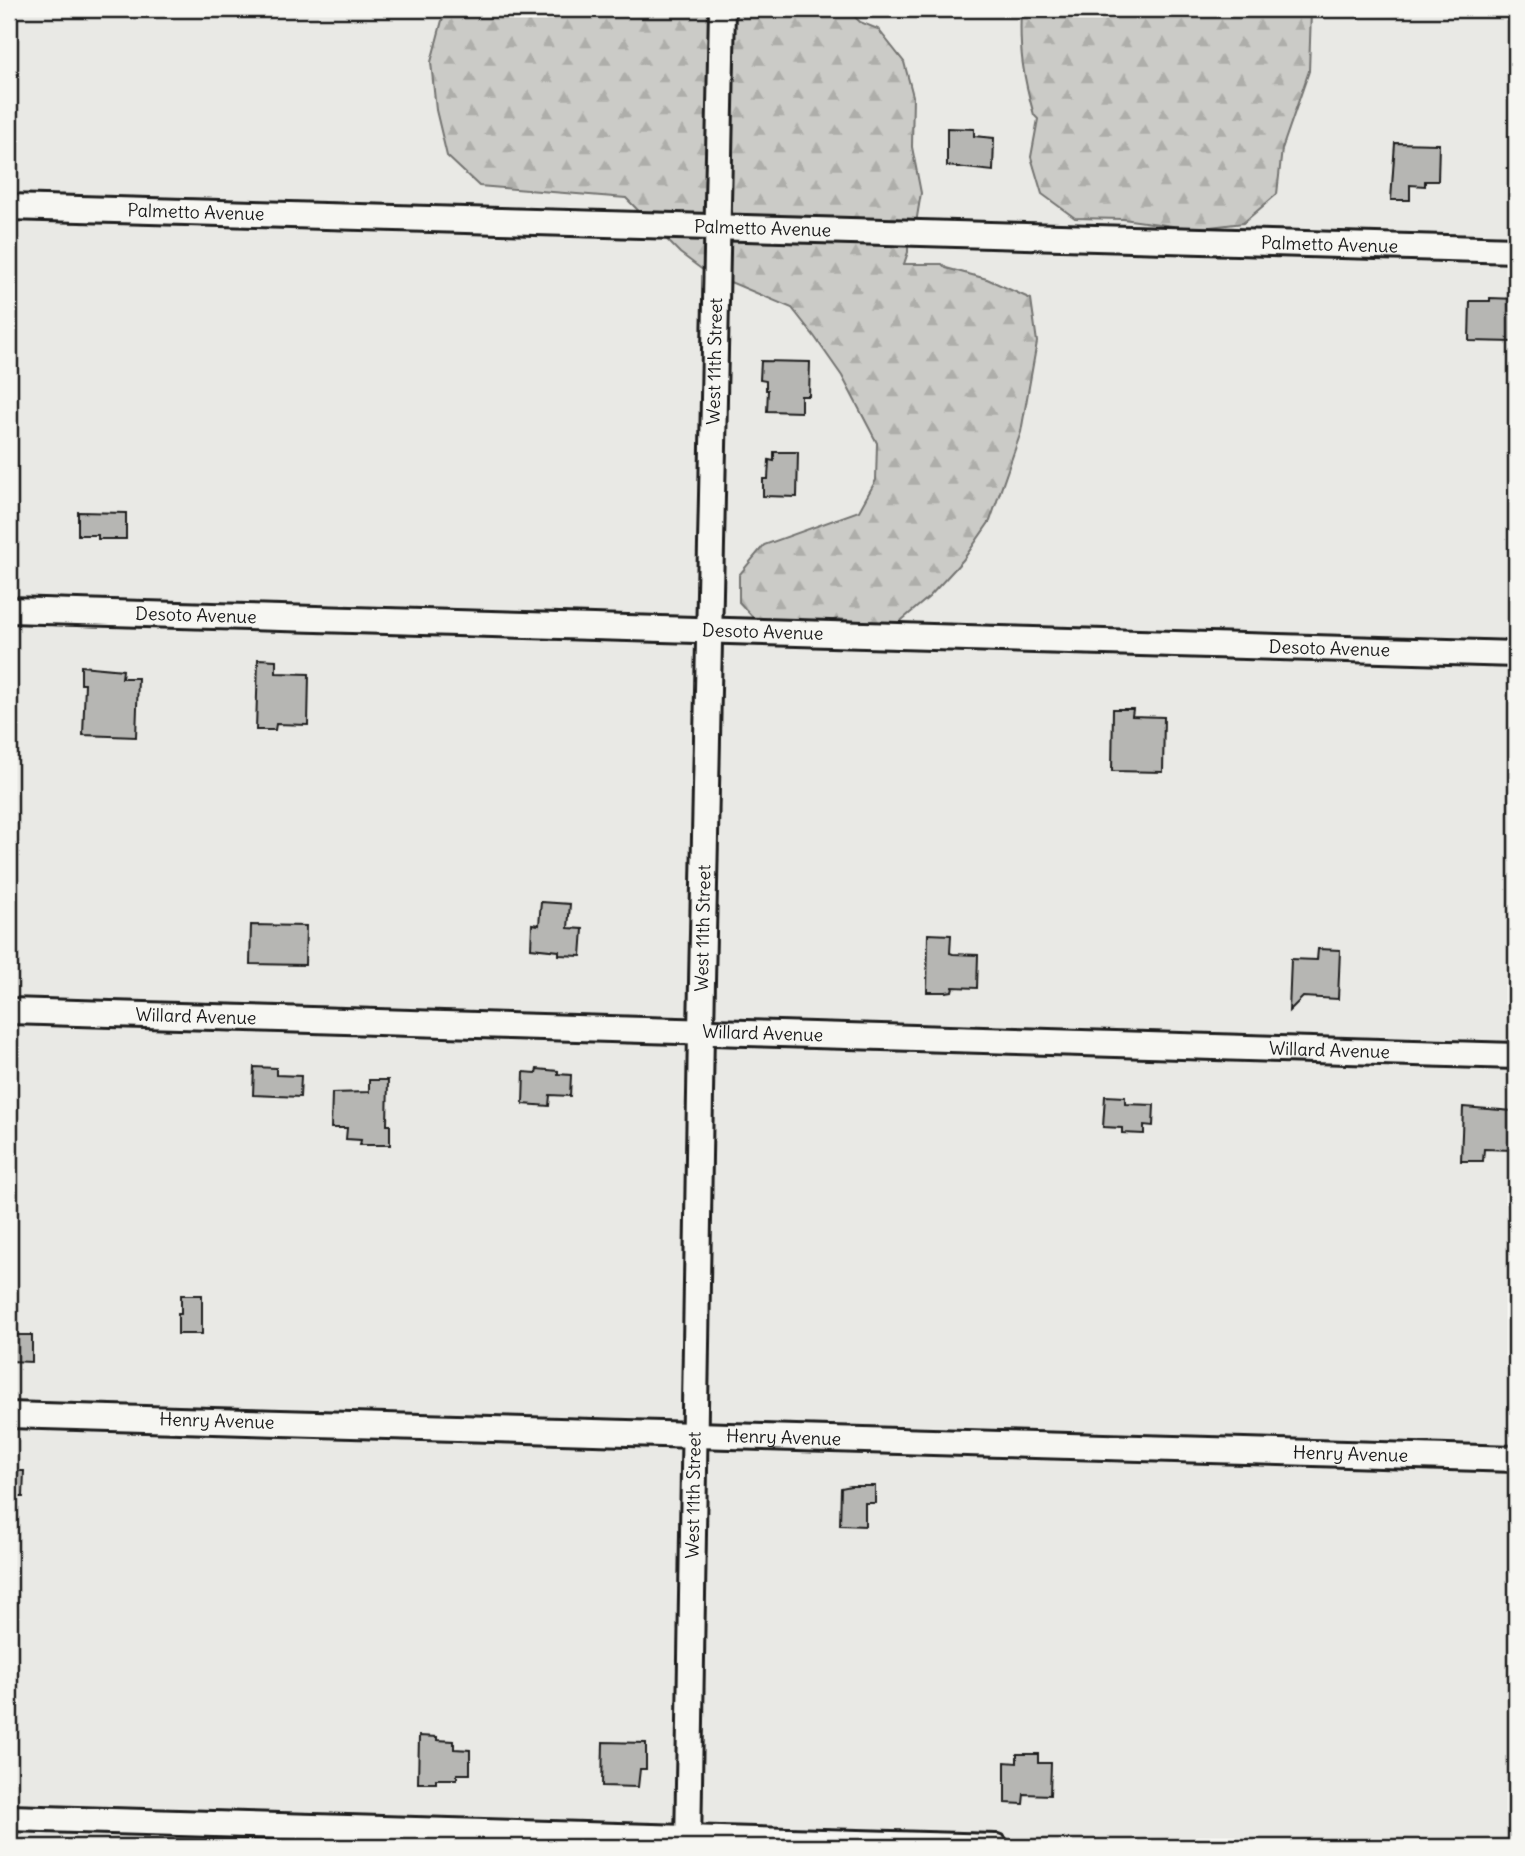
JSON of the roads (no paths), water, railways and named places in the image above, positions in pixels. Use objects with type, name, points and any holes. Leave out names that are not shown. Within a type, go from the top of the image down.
[{"type":"street","name":"West 11th Street","points":[[688,1843],[722,9]]},
{"type":"street","name":"Palmetto Avenue","points":[[9,207],[1516,250]]},
{"type":"street","name":"Desoto Avenue","points":[[9,610],[1516,654]]},
{"type":"street","name":"Willard Avenue","points":[[9,1011],[1516,1056]]},
{"type":"street","name":"Henry Avenue","points":[[9,1415],[1516,1459]]},
{"type":"street","points":[[9,1818],[688,1843],[996,1847]]}]
